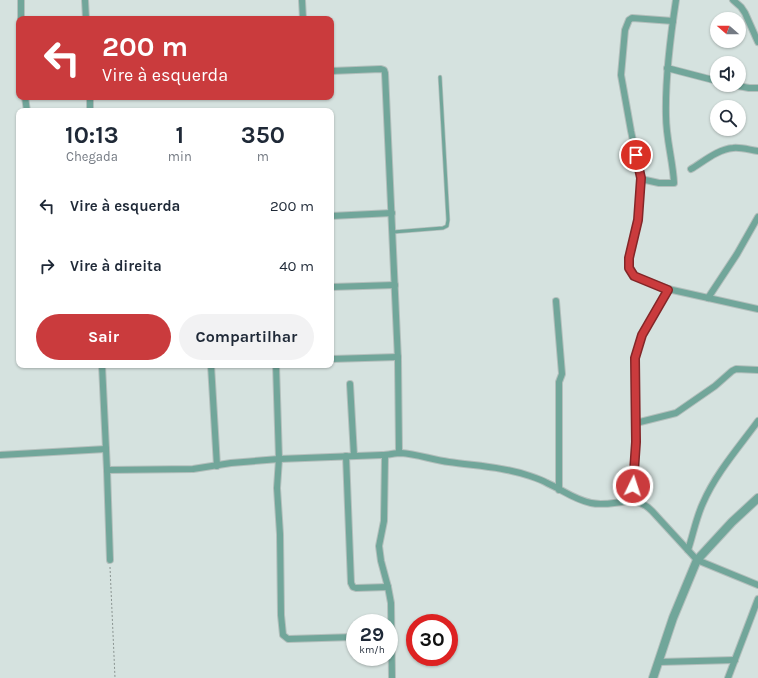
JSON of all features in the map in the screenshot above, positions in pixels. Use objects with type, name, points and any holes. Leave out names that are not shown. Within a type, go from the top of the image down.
[{"type":"street","points":[[21,0],[22,16]]},
{"type":"street","points":[[85,0],[86,16]]},
{"type":"street","points":[[302,0],[303,16]]},
{"type":"street","points":[[641,178],[659,183],[674,183],[666,117],[667,68],[676,0]]},
{"type":"street","points":[[733,0],[745,13],[758,42]]},
{"type":"street","points":[[673,21],[632,18],[629,20],[625,30],[621,75],[641,178],[638,220],[629,258],[629,268],[634,276],[668,290],[758,309]]},
{"type":"street","points":[[667,68],[710,79]]},
{"type":"street","points":[[334,71],[384,70],[398,357],[399,453]]},
{"type":"street","points":[[746,87],[758,88]]},
{"type":"street","points":[[691,170],[725,149],[732,148],[758,151]]},
{"type":"street","points":[[334,216],[392,213]]},
{"type":"street","points":[[708,298],[737,254],[758,217]]},
{"type":"street","points":[[334,287],[394,285]]},
{"type":"street","points":[[632,501],[636,423],[635,358],[642,335],[668,290]]},
{"type":"street","points":[[556,301],[562,374],[559,382],[559,490]]},
{"type":"street","points":[[334,359],[398,357]]},
{"type":"street","points":[[102,368],[108,470],[110,560]]},
{"type":"street","points":[[211,368],[217,466]]},
{"type":"street","points":[[276,368],[279,459],[277,488],[283,635],[288,639],[346,637]]},
{"type":"street","points":[[636,423],[676,413],[716,386],[732,371],[758,370]]},
{"type":"street","points":[[350,384],[354,456]]},
{"type":"street","points":[[688,550],[700,510],[708,493],[718,476],[758,421]]},
{"type":"street","points":[[0,454],[106,450]]},
{"type":"street","points":[[108,470],[164,470],[279,459],[384,455],[399,453],[447,462],[506,469],[548,483],[578,499],[592,503],[602,504],[632,501],[641,502],[646,505],[697,560],[758,585]]},
{"type":"street","points":[[384,455],[384,521],[379,546],[383,571],[391,603],[391,614]]},
{"type":"street","points":[[346,456],[351,582],[353,587],[356,588],[388,587]]},
{"type":"street","points":[[653,678],[673,618],[697,560],[732,522],[758,498]]},
{"type":"street","points":[[747,581],[758,579]]},
{"type":"street","points":[[728,678],[758,599]]},
{"type":"street","points":[[659,662],[735,660]]},
{"type":"street","points":[[391,666],[392,678]]},
{"type":"lane","points":[[393,232],[443,228],[447,226],[448,212],[440,77]]},
{"type":"path","points":[[110,560],[115,678]]},
{"type":"route","points":[[633,486],[636,442],[635,358],[642,335],[668,290],[634,276],[631,274],[629,268],[629,258],[638,220],[641,178],[636,155]]}]
